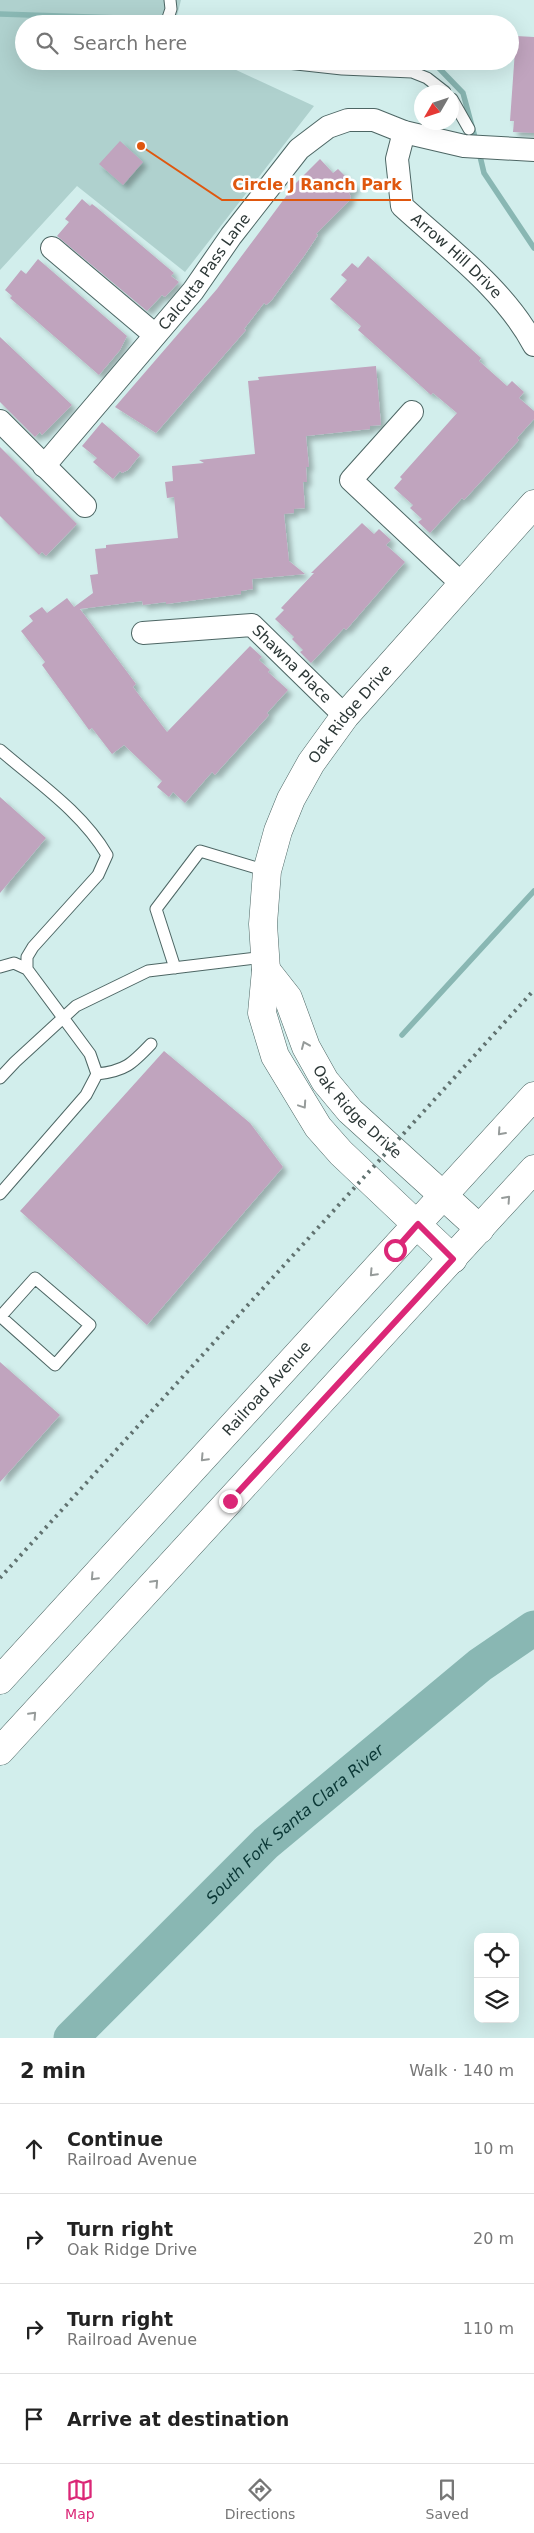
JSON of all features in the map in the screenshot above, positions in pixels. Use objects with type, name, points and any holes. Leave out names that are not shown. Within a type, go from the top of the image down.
[{"type":"main road","name":"Oak Ridge Drive","points":[[453,1259],[341,1153],[318,1127],[296,1094],[275,1056],[262,1013],[266,964],[263,924],[267,871],[278,831],[291,799],[310,763],[345,716],[534,504]]},
{"type":"main road","name":"Oak Ridge Drive","points":[[266,964],[288,998],[306,1047],[325,1081],[350,1111],[480,1229]]},
{"type":"main road","name":"Railroad Avenue","points":[[0,1680],[534,1096]]},
{"type":"main road","points":[[0,1751],[534,1169]]},
{"type":"street","name":"Calcutta Pass Lane","points":[[44,466],[193,291],[231,236],[299,149],[328,127],[348,120],[374,120],[404,132],[466,137],[503,148],[534,150]]},
{"type":"street","name":"Arrow Hill Drive","points":[[404,132],[396,159],[402,206],[501,297],[526,329],[534,345]]},
{"type":"street","points":[[52,248],[155,335]]},
{"type":"street","points":[[412,412],[351,480],[463,585]]},
{"type":"street","points":[[0,421],[85,506]]},
{"type":"street","name":"Shawna Place","points":[[143,633],[252,624],[345,716]]},
{"type":"lane","points":[[169,15],[171,9],[170,0]]},
{"type":"lane","points":[[365,70],[412,72],[427,78],[436,85]]},
{"type":"lane","points":[[459,118],[466,137]]},
{"type":"lane","points":[[0,750],[80,820],[98,839],[107,855],[98,875],[33,947],[27,957],[27,968]]},
{"type":"lane","points":[[175,968],[156,909],[200,851],[267,871]]},
{"type":"lane","points":[[0,967],[14,963],[27,968],[90,1054],[97,1074],[86,1095],[0,1194]]},
{"type":"lane","points":[[0,1078],[76,1006],[148,971],[266,964]]},
{"type":"lane","points":[[97,1074],[115,1072],[131,1066],[151,1044]]},
{"type":"lane","points":[[35,1278],[90,1325],[55,1365],[0,1316],[35,1278]]},
{"type":"green space","points":[[0,0],[181,0],[177,15],[15,15],[15,70],[236,70],[314,106],[185,272],[77,186],[0,270]]},
{"type":"building","points":[[519,36],[534,37],[534,133],[513,132],[514,121],[510,121],[514,70],[519,70]]},
{"type":"building","points":[[120,141],[143,162],[123,185],[99,164]]},
{"type":"building","points":[[320,159],[333,173],[338,169],[356,187],[349,194],[351,196],[349,201],[316,234],[318,235],[304,256],[271,301],[266,305],[264,303],[244,329],[246,330],[156,433],[115,407],[217,289],[296,183]]},
{"type":"building","points":[[82,199],[90,206],[92,204],[96,207],[174,273],[171,276],[179,282],[165,297],[162,295],[147,311],[57,236],[69,222],[65,219]]},
{"type":"building","points":[[368,256],[481,358],[479,361],[507,386],[512,381],[524,392],[519,398],[534,411],[534,419],[517,438],[519,440],[464,500],[462,498],[430,533],[418,522],[422,519],[410,508],[413,505],[394,488],[402,479],[400,477],[457,413],[433,393],[431,395],[358,330],[361,326],[330,299],[347,280],[341,275],[352,263],[358,268]]},
{"type":"building","points":[[38,259],[127,336],[120,350],[99,375],[10,298],[12,296],[5,290],[21,270],[26,274]]},
{"type":"building","points":[[0,337],[72,405],[42,435],[40,432],[35,437],[0,402]]},
{"type":"building","points":[[376,366],[381,425],[370,426],[370,429],[306,436],[309,467],[306,467],[307,482],[303,482],[305,508],[294,509],[294,513],[284,514],[289,561],[305,574],[252,579],[253,589],[241,591],[241,594],[166,604],[166,602],[143,605],[142,601],[80,609],[136,684],[133,687],[167,732],[250,646],[262,657],[259,660],[270,670],[268,672],[288,690],[267,713],[269,715],[215,775],[212,772],[185,803],[173,792],[169,797],[157,787],[162,781],[124,745],[112,754],[92,728],[89,730],[42,665],[45,662],[21,631],[33,621],[29,616],[42,607],[47,613],[67,598],[74,607],[93,593],[90,575],[98,574],[95,549],[106,548],[106,545],[178,538],[174,497],[167,498],[165,482],[173,481],[172,466],[204,463],[199,460],[255,454],[248,381],[259,380],[258,377]]},
{"type":"building","points":[[102,422],[140,455],[128,470],[122,473],[120,471],[113,479],[93,462],[97,458],[82,446]]},
{"type":"building","points":[[0,447],[77,524],[46,556],[42,552],[39,555],[0,516]]},
{"type":"building","points":[[362,523],[374,534],[379,529],[391,540],[386,545],[405,562],[346,630],[344,628],[311,663],[300,652],[303,650],[292,639],[294,637],[275,619],[284,610],[281,608],[314,573],[311,573]]},
{"type":"building","points":[[0,797],[46,838],[0,893]]},
{"type":"building","points":[[164,1051],[250,1123],[283,1167],[147,1325],[20,1211]]},
{"type":"building","points":[[0,1362],[60,1415],[0,1482]]},
{"type":"waterway","points":[[0,14],[30,15]]},
{"type":"waterway","points":[[441,70],[463,93],[476,141]]},
{"type":"waterway","points":[[479,152],[484,173],[534,248]]},
{"type":"waterway","points":[[402,1035],[534,891]]},
{"type":"waterway","name":"South Fork Santa Clara River","points":[[71,2038],[266,1843],[480,1665],[534,1628]]},
{"type":"railway","points":[[0,1578],[534,990]]},
{"type":"place","name":"Circle J Ranch Park","points":[[141,146]]},
{"type":"route","points":[[230,1501],[453,1259],[418,1224],[395,1250]]}]
